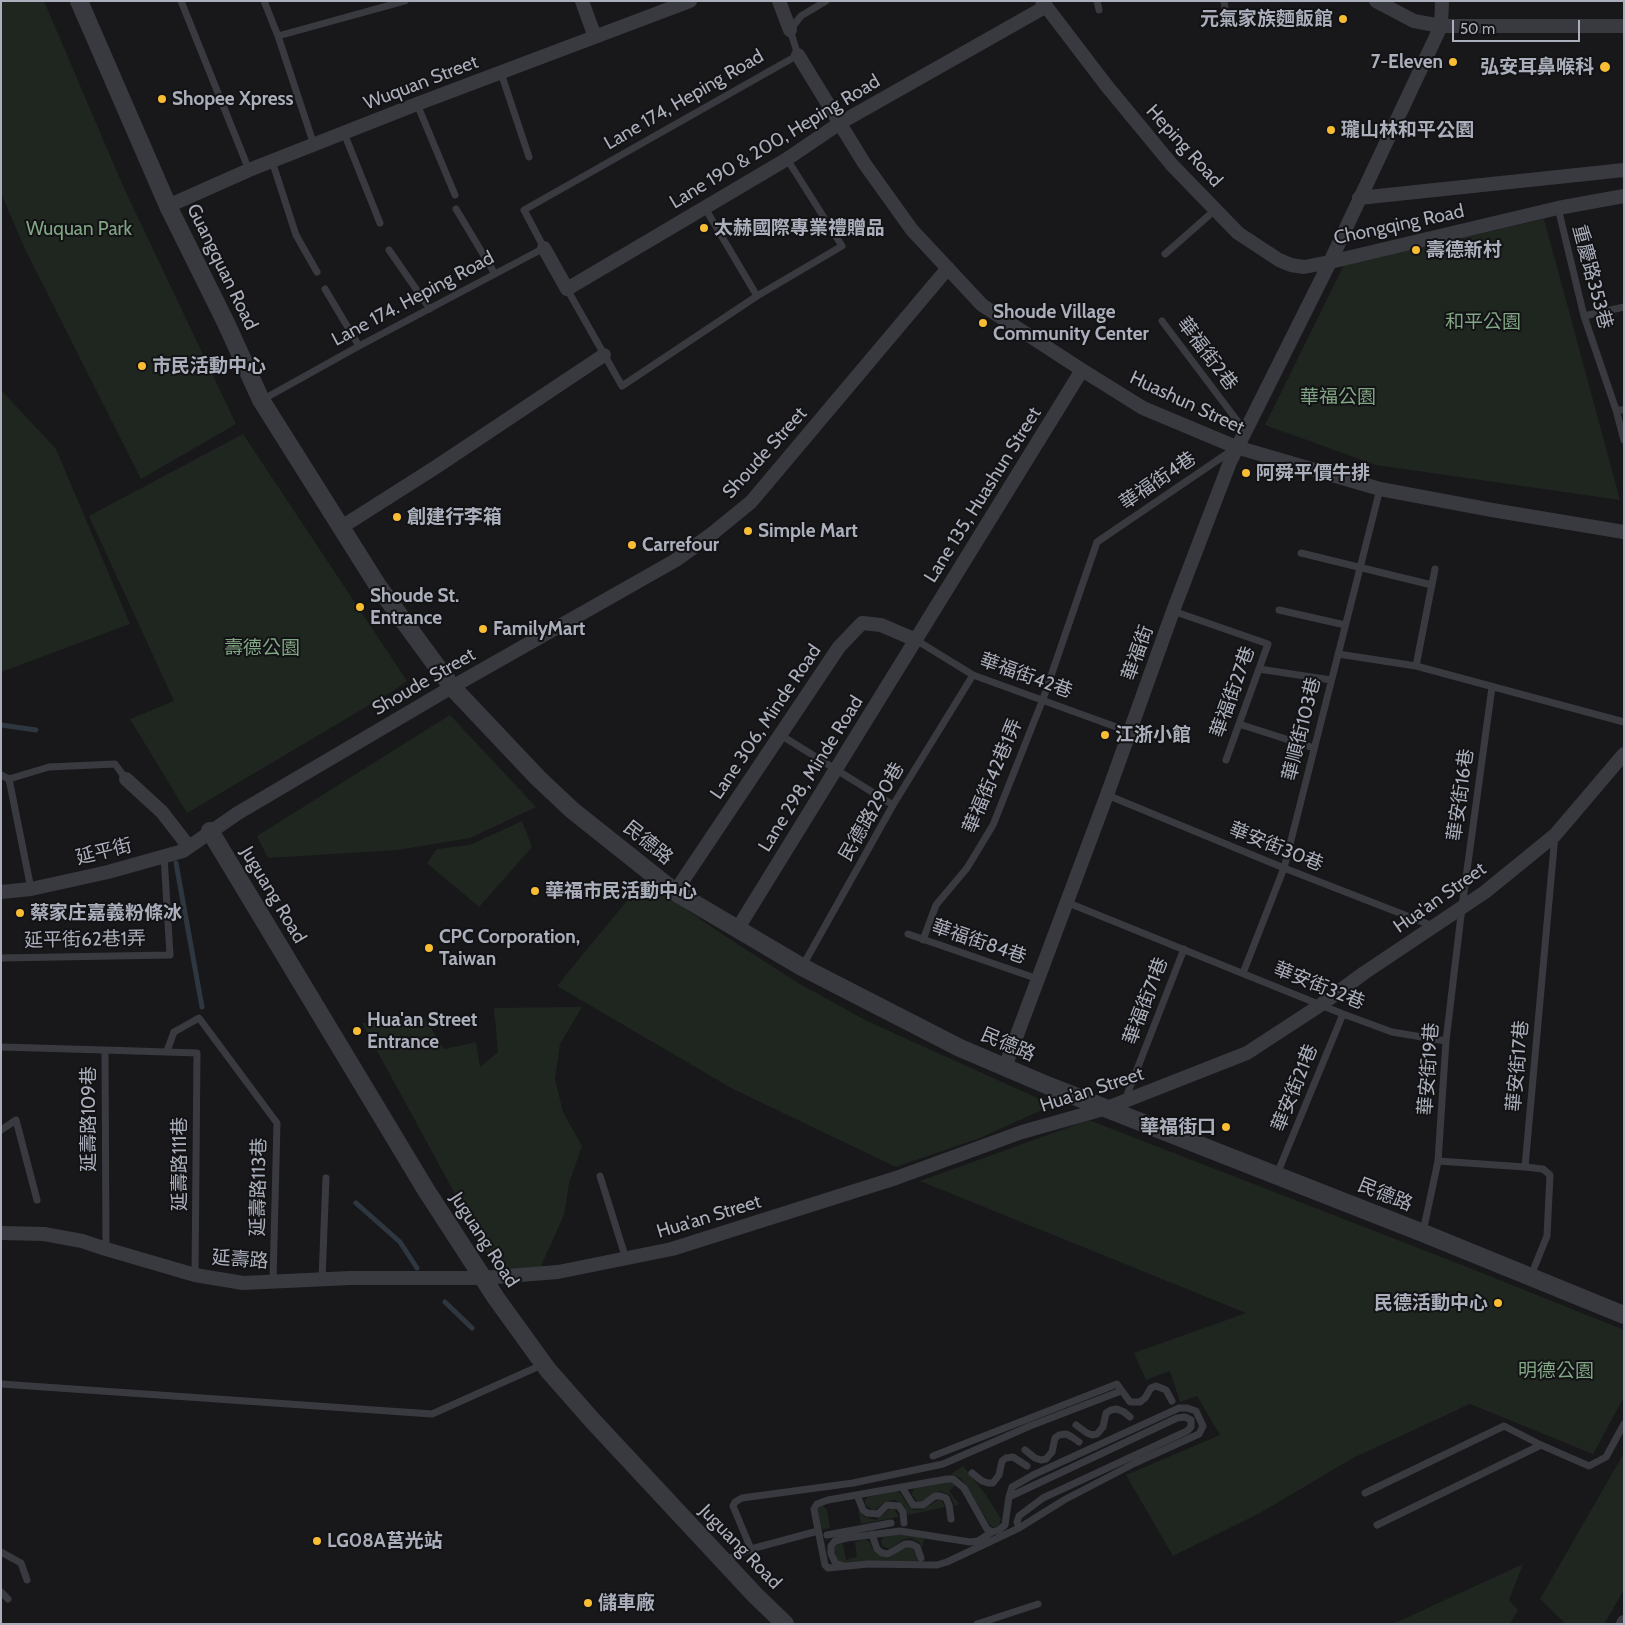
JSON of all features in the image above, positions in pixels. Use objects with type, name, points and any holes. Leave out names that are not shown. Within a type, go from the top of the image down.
[{"type":"street","name":"Guangquan Road","points":[[79,1],[168,206],[226,323],[261,400],[378,586],[452,687]]},
{"type":"street","points":[[582,1],[595,37]]},
{"type":"street","name":"Wuquan Street","points":[[168,206],[249,170],[417,104],[690,1]]},
{"type":"street","points":[[779,1],[790,30]]},
{"type":"street","points":[[1376,1],[1414,21],[1442,26],[1624,26]]},
{"type":"street","points":[[1360,198],[1442,26],[1442,1]]},
{"type":"street","name":"Lane 190 & 200, Heping Road","points":[[568,289],[787,159],[840,123],[1044,4]]},
{"type":"street","name":"Heping Road","points":[[1044,4],[1106,85],[1172,165],[1238,233],[1279,260],[1292,265],[1304,267],[1330,262]]},
{"type":"street","name":"Huashun Street","points":[[798,55],[864,163],[912,230],[982,305],[1143,408],[1236,447],[1380,489],[1624,532]]},
{"type":"street","name":"Chongqing Road","points":[[1330,262],[1360,198],[1624,170]]},
{"type":"street","name":"Chongqing Road","points":[[1330,262],[1558,208],[1624,196]]},
{"type":"street","points":[[544,248],[568,289]]},
{"type":"street","name":"華福街","points":[[1005,1067],[1107,795],[1173,611],[1236,447],[1330,262]]},
{"type":"street","name":"Shoude Street","points":[[210,831],[238,812],[452,687],[676,560],[713,533],[751,502],[948,268]]},
{"type":"street","points":[[340,528],[436,468],[604,356]]},
{"type":"street","name":"Lane 135, Huashun Street","points":[[916,640],[1082,370]]},
{"type":"street","name":"Lane 306, Minde Road","points":[[675,892],[840,647],[862,623],[881,625],[916,640]]},
{"type":"street","name":"Lane 298, Minde Road","points":[[738,928],[916,640]]},
{"type":"street","name":"民德路","points":[[452,687],[538,778],[572,810],[675,892],[802,967],[960,1048],[1277,1174],[1624,1316]]},
{"type":"street","name":"Hua'an Street","points":[[482,1278],[558,1272],[672,1249],[896,1178],[1022,1132],[1107,1108],[1248,1053],[1485,892],[1556,835],[1624,754]]},
{"type":"street","points":[[126,779],[162,812],[189,847]]},
{"type":"street","name":"延平街","points":[[1,892],[31,889],[108,872],[183,851],[210,831]]},
{"type":"street","name":"Juguang Road","points":[[210,831],[426,1190],[482,1278],[544,1364],[592,1420],[755,1595],[786,1624]]},
{"type":"street","name":"延壽路","points":[[1,1233],[44,1234],[82,1241],[195,1275],[244,1282],[322,1279],[482,1278]]},
{"type":"lane","points":[[181,1],[249,170]]},
{"type":"lane","points":[[264,1],[278,36],[314,145]]},
{"type":"lane","points":[[278,36],[405,1]]},
{"type":"lane","points":[[544,248],[524,210],[798,55],[790,30],[801,16],[826,1]]},
{"type":"lane","points":[[1097,1],[1099,10]]},
{"type":"lane","points":[[1224,1],[1226,17]]},
{"type":"lane","points":[[501,73],[530,157]]},
{"type":"lane","points":[[417,104],[455,196]]},
{"type":"lane","points":[[344,133],[380,223]]},
{"type":"lane","points":[[568,289],[622,386],[757,296],[842,246],[787,159]]},
{"type":"lane","points":[[272,161],[296,235],[317,272]]},
{"type":"lane","points":[[705,208],[757,296]]},
{"type":"lane","name":"重慶路353巷","points":[[1558,208],[1584,316],[1620,410],[1624,440]]},
{"type":"lane","points":[[456,209],[495,274]]},
{"type":"lane","points":[[1165,254],[1216,210]]},
{"type":"lane","name":"Lane 174. Heping Road","points":[[261,400],[544,248]]},
{"type":"lane","points":[[389,250],[430,308]]},
{"type":"lane","points":[[324,289],[359,346]]},
{"type":"lane","points":[[1584,316],[1624,307]]},
{"type":"lane","name":"華福街2巷","points":[[1162,321],[1245,431]]},
{"type":"lane","name":"華福街4巷","points":[[1097,542],[1236,447]]},
{"type":"lane","name":"華順街103巷","points":[[1244,973],[1284,868],[1344,625],[1380,489]]},
{"type":"lane","name":"華福街42巷1弄","points":[[923,940],[936,905],[967,868],[993,825],[1043,699],[1097,542]]},
{"type":"lane","points":[[1300,553],[1432,585]]},
{"type":"lane","points":[[1416,666],[1435,569]]},
{"type":"lane","points":[[1279,610],[1344,625]]},
{"type":"lane","name":"華福街27巷","points":[[1173,611],[1268,644],[1226,760]]},
{"type":"lane","name":"華福街42巷","points":[[916,640],[973,675],[1130,732]]},
{"type":"lane","points":[[1338,654],[1416,666],[1624,722]]},
{"type":"lane","points":[[1259,669],[1331,680]]},
{"type":"lane","name":"民德路290巷","points":[[802,967],[893,804],[973,675]]},
{"type":"lane","name":"華安街16巷","points":[[1462,907],[1492,687]]},
{"type":"lane","points":[[1239,724],[1314,748]]},
{"type":"lane","points":[[780,734],[893,804]]},
{"type":"lane","points":[[1,775],[10,779],[50,768],[116,764],[126,779]]},
{"type":"lane","points":[[10,779],[31,889]]},
{"type":"lane","name":"華安街30巷","points":[[1107,795],[1284,868],[1433,926]]},
{"type":"lane","name":"華安街17巷","points":[[1525,1167],[1556,835]]},
{"type":"lane","name":"延平街62巷1弄","points":[[1,958],[170,955],[164,856]]},
{"type":"lane","name":"華福街71巷","points":[[1066,902],[1184,949],[1124,1101]]},
{"type":"lane","name":"華安街19巷","points":[[1423,1233],[1438,1161],[1446,1041],[1462,907]]},
{"type":"lane","name":"華福街84巷","points":[[908,934],[1039,979]]},
{"type":"lane","name":"華安街32巷","points":[[1184,949],[1392,1032],[1446,1041]]},
{"type":"lane","name":"華安街21巷","points":[[1277,1174],[1343,1014]]},
{"type":"lane","name":"延壽路113巷","points":[[167,1051],[174,1032],[199,1018],[276,1123],[273,1281]]},
{"type":"lane","points":[[1,1047],[105,1050]]},
{"type":"lane","name":"延壽路109巷","points":[[106,1249],[105,1050],[197,1053]]},
{"type":"lane","name":"延壽路111巷","points":[[195,1275],[197,1053]]},
{"type":"lane","points":[[1,1130],[16,1120],[37,1200]]},
{"type":"lane","points":[[1438,1161],[1543,1169],[1550,1175],[1548,1236],[1530,1278]]},
{"type":"lane","points":[[600,1176],[626,1258]]},
{"type":"lane","points":[[322,1279],[326,1178]]},
{"type":"lane","points":[[1,1384],[432,1414],[544,1364]]},
{"type":"lane","points":[[933,1456],[1117,1384],[1130,1402],[1140,1402],[1146,1398],[1151,1388],[1156,1386],[1166,1390],[1172,1401]]},
{"type":"lane","points":[[751,1549],[733,1506],[734,1502],[742,1498],[853,1483],[943,1464],[1039,1423],[1121,1391]]},
{"type":"lane","points":[[844,1566],[836,1564],[831,1554],[831,1546],[834,1541],[900,1531],[970,1542],[978,1541],[999,1530],[1004,1525],[1012,1487],[1033,1475],[1179,1408],[1196,1411],[1200,1417],[1203,1426],[1199,1434],[1135,1463],[1064,1500],[1019,1528],[938,1565],[844,1566],[828,1568],[825,1565],[814,1509],[817,1504],[828,1500],[953,1479],[964,1488],[988,1529],[992,1532]]},
{"type":"lane","points":[[1076,1425],[1092,1435],[1097,1434],[1103,1426],[1106,1413],[1111,1410],[1117,1409],[1130,1417]]},
{"type":"lane","points":[[1009,1497],[1177,1418],[1185,1417],[1190,1420],[1191,1427],[1186,1431],[1043,1498],[1019,1516],[1017,1522],[1019,1528]]},
{"type":"lane","points":[[1365,1493],[1504,1426],[1589,1466],[1606,1457],[1624,1424]]},
{"type":"lane","points":[[1025,1450],[1041,1460],[1046,1459],[1052,1452],[1055,1438],[1059,1435],[1066,1434],[1072,1436],[1079,1442]]},
{"type":"lane","points":[[1377,1525],[1541,1445]]},
{"type":"lane","points":[[972,1473],[982,1481],[993,1483],[999,1475],[1002,1461],[1006,1458],[1013,1457],[1027,1466]]},
{"type":"lane","points":[[902,1487],[910,1502],[917,1506],[923,1505],[936,1496],[946,1498],[949,1504],[951,1520]]},
{"type":"lane","points":[[857,1495],[863,1510],[867,1513],[878,1514],[887,1505],[899,1506],[903,1512],[904,1523]]},
{"type":"lane","points":[[827,1535],[892,1524]]},
{"type":"lane","points":[[724,1561],[751,1549],[818,1531]]},
{"type":"lane","points":[[872,1534],[877,1549],[882,1553],[888,1554],[904,1544],[911,1544],[917,1547],[921,1558]]},
{"type":"lane","points":[[1,1552],[21,1563],[27,1580]]},
{"type":"lane","points":[[1,1592],[8,1599]]},
{"type":"lane","points":[[977,1624],[1038,1604]]},
{"type":"green space","name":"Wuquan Park","points":[[1,1],[44,1],[123,186],[236,424],[141,479],[25,249],[1,193]]},
{"type":"green space","name":"和平公園","points":[[1544,219],[1620,500],[1376,465],[1265,425],[1344,265]]},
{"type":"green space","points":[[1,390],[56,449],[130,624],[1,672]]},
{"type":"green space","name":"壽德公園","points":[[243,434],[407,681],[187,813],[130,719],[174,701],[89,516]]},
{"type":"green space","points":[[450,715],[536,807],[470,838],[397,850],[268,858],[257,836]]},
{"type":"green space","points":[[522,821],[532,847],[479,907],[427,863],[437,849],[470,845]]},
{"type":"green space","points":[[644,880],[719,932],[798,983],[867,1021],[1053,1105],[980,1138],[896,1167],[733,1089],[557,986]]},
{"type":"green space","points":[[582,1007],[560,1044],[555,1079],[563,1112],[582,1146],[569,1183],[564,1215],[540,1268],[498,1273],[362,1023],[424,1017],[444,1049],[476,1042],[480,1067],[498,1052],[494,1008]]},
{"type":"green space","name":"明德公園","points":[[1089,1120],[1624,1330],[1624,1397],[1593,1454],[1470,1404],[1353,1458],[1260,1513],[1173,1556],[1126,1475],[1220,1435],[1197,1396],[1180,1402],[1170,1371],[1146,1380],[1134,1353],[1246,1313],[920,1181]]},
{"type":"green space","points":[[1624,1453],[1624,1590],[1604,1624],[1566,1624],[1540,1599]]},
{"type":"green space","points":[[963,1466],[986,1495],[1001,1519],[999,1526],[995,1528],[990,1525],[965,1484],[960,1478],[951,1474]]},
{"type":"green space","points":[[952,1481],[956,1485],[949,1491],[959,1504],[955,1506],[950,1495],[940,1491],[923,1502],[918,1502],[912,1495],[916,1487]]},
{"type":"green space","points":[[896,1491],[900,1493],[910,1508],[915,1510],[922,1510],[938,1500],[941,1500],[945,1507],[908,1515],[904,1505],[895,1500],[886,1501],[875,1510],[865,1505],[865,1500],[868,1497]]},
{"type":"green space","points":[[821,1506],[827,1510],[830,1528],[822,1530],[818,1510]]},
{"type":"green space","points":[[858,1508],[863,1516],[876,1520],[890,1509],[894,1509],[899,1517],[861,1524]]},
{"type":"green space","points":[[901,1534],[924,1538],[922,1549],[920,1543],[911,1538],[904,1539],[889,1549],[882,1546],[883,1536]]},
{"type":"green space","points":[[865,1539],[870,1542],[874,1552],[889,1558],[902,1548],[910,1547],[917,1554],[918,1562],[843,1564],[837,1562],[834,1548],[836,1545],[841,1543],[843,1545],[846,1560],[857,1557],[855,1542]]},
{"type":"green space","points":[[1523,1564],[1509,1600],[1518,1610],[1510,1624],[1393,1624]]},
{"type":"waterway","points":[[1,725],[36,730]]},
{"type":"waterway","points":[[176,863],[202,1007]]},
{"type":"waterway","points":[[356,1203],[400,1242],[417,1268]]},
{"type":"waterway","points":[[445,1302],[472,1328]]},
{"type":"place","name":"元氣家族麵飯館","points":[[1343,19]]},
{"type":"place","name":"7-Eleven","points":[[1453,62]]},
{"type":"place","name":"弘安耳鼻喉科","points":[[1605,67]]},
{"type":"place","name":"Shopee Xpress","points":[[162,99]]},
{"type":"place","name":"瓏山林和平公園","points":[[1331,130]]},
{"type":"place","name":"太赫國際專業禮贈品","points":[[704,228]]},
{"type":"place","name":"壽德新村","points":[[1416,250]]},
{"type":"place","name":"Shoude Village Community Center","points":[[983,323]]},
{"type":"place","name":"市民活動中心","points":[[142,366]]},
{"type":"place","name":"阿舜平價牛排","points":[[1246,473]]},
{"type":"place","name":"創建行李箱","points":[[397,517]]},
{"type":"place","name":"Simple Mart","points":[[748,531]]},
{"type":"place","name":"Carrefour","points":[[632,545]]},
{"type":"place","name":"Shoude St. Entrance","points":[[360,607]]},
{"type":"place","name":"FamilyMart","points":[[483,629]]},
{"type":"place","name":"江浙小館","points":[[1105,735]]},
{"type":"place","name":"華福市民活動中心","points":[[535,891]]},
{"type":"place","name":"蔡家庄嘉義粉條冰","points":[[20,913]]},
{"type":"place","name":"CPC Corporation, Taiwan","points":[[429,948]]},
{"type":"place","name":"Hua'an Street Entrance","points":[[357,1031]]},
{"type":"place","name":"華福街口","points":[[1226,1127]]},
{"type":"place","name":"民德活動中心","points":[[1498,1303]]},
{"type":"place","name":"LG08A莒光站","points":[[317,1541]]},
{"type":"place","name":"儲車廠","points":[[588,1603]]},
{"type":"park label","name":"華福公園","points":[[1338,397]]}]
